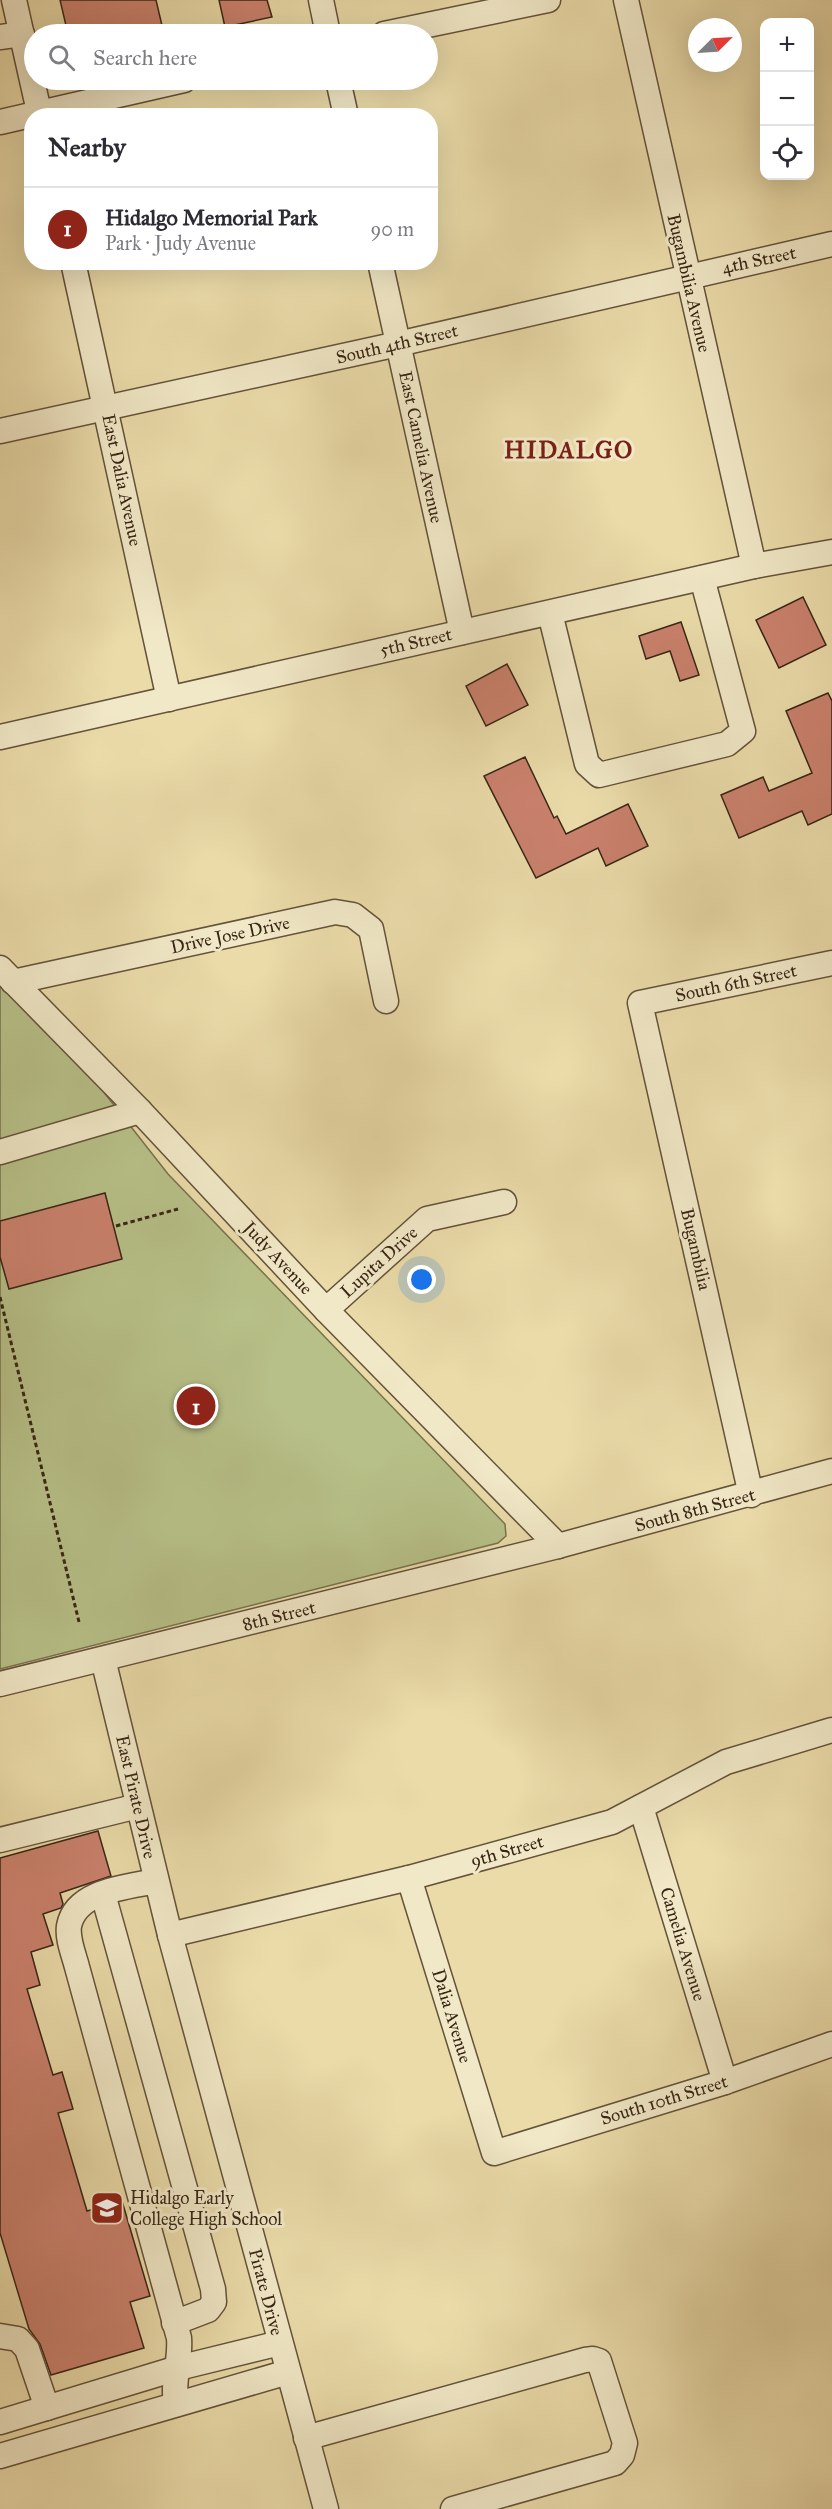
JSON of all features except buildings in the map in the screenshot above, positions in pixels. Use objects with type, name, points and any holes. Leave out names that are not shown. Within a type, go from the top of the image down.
[{"type":"street","points":[[14,0],[11,35],[24,70]]},
{"type":"street","points":[[321,0],[326,24]]},
{"type":"street","points":[[432,24],[548,0]]},
{"type":"street","name":"Bugambilia Avenue","points":[[626,0],[754,566]]},
{"type":"street","points":[[31,90],[38,108]]},
{"type":"street","points":[[65,108],[141,90]]},
{"type":"street","points":[[340,90],[344,108]]},
{"type":"street","points":[[0,122],[24,117]]},
{"type":"street","name":"4th Street","points":[[687,276],[832,244]]},
{"type":"street","name":"East Dalia Avenue","points":[[75,270],[169,699]]},
{"type":"street","name":"East Camelia Avenue","points":[[382,270],[462,632]]},
{"type":"street","name":"South 4th Street","points":[[106,407],[398,344],[687,276]]},
{"type":"street","points":[[0,431],[106,407]]},
{"type":"street","name":"5th Street","points":[[0,737],[754,566],[832,552]]},
{"type":"street","points":[[550,613],[587,764],[599,775],[727,744],[743,731],[702,578]]},
{"type":"street","name":"Drive Jose Drive","points":[[7,975],[335,912],[353,915],[371,929],[386,1000]]},
{"type":"street","name":"South 6th Street","points":[[640,1003],[832,963]]},
{"type":"street","name":"Judy Avenue","points":[[7,975],[140,1111],[326,1310],[558,1546]]},
{"type":"street","name":"Bugambilia","points":[[640,1003],[751,1495]]},
{"type":"street","points":[[0,1152],[140,1111]]},
{"type":"street","name":"Lupita Drive","points":[[326,1310],[427,1218],[504,1202]]},
{"type":"street","name":"South 8th Street","points":[[558,1546],[832,1471]]},
{"type":"street","name":"8th Street","points":[[0,1684],[558,1546]]},
{"type":"street","name":"East Pirate Drive","points":[[103,1659],[170,1935]]},
{"type":"street","name":"9th Street","points":[[170,1935],[410,1878],[612,1822],[726,1762],[832,1730]]},
{"type":"street","points":[[0,1840],[138,1806]]},
{"type":"street","name":"Camelia Avenue","points":[[641,1807],[725,2082]]},
{"type":"street","name":"Dalia Avenue","points":[[410,1878],[494,2153]]},
{"type":"street","points":[[156,1881],[86,1900],[76,1910],[69,1926],[71,1943],[174,2323],[180,2352],[174,2394],[176,2404]]},
{"type":"street","points":[[103,1894],[213,2289],[214,2302],[208,2310],[174,2323]]},
{"type":"street","name":"Pirate Drive","points":[[170,1935],[326,2509]]},
{"type":"street","name":"South 10th Street","points":[[494,2153],[725,2082],[832,2044]]},
{"type":"street","points":[[0,2336],[18,2338],[27,2349],[47,2408]]},
{"type":"street","points":[[0,2422],[178,2368],[280,2343]]},
{"type":"street","points":[[306,2438],[585,2360],[599,2361],[625,2444],[622,2455],[615,2463],[453,2509]]},
{"type":"street","points":[[0,2456],[288,2372]]},
{"type":"path","points":[[116,1226],[178,1209]]},
{"type":"path","points":[[0,1297],[79,1622]]},
{"type":"green space","points":[[0,982],[92,1077],[168,1174],[505,1524],[506,1536],[498,1543],[0,1669]]},
{"type":"place","name":"Hidalgo Memorial Park","points":[[196,1406]]},
{"type":"place","name":"Hidalgo Early College High School","points":[[107,2208]]},
{"type":"district","name":"HIDALGO","points":[[569,450]]}]
